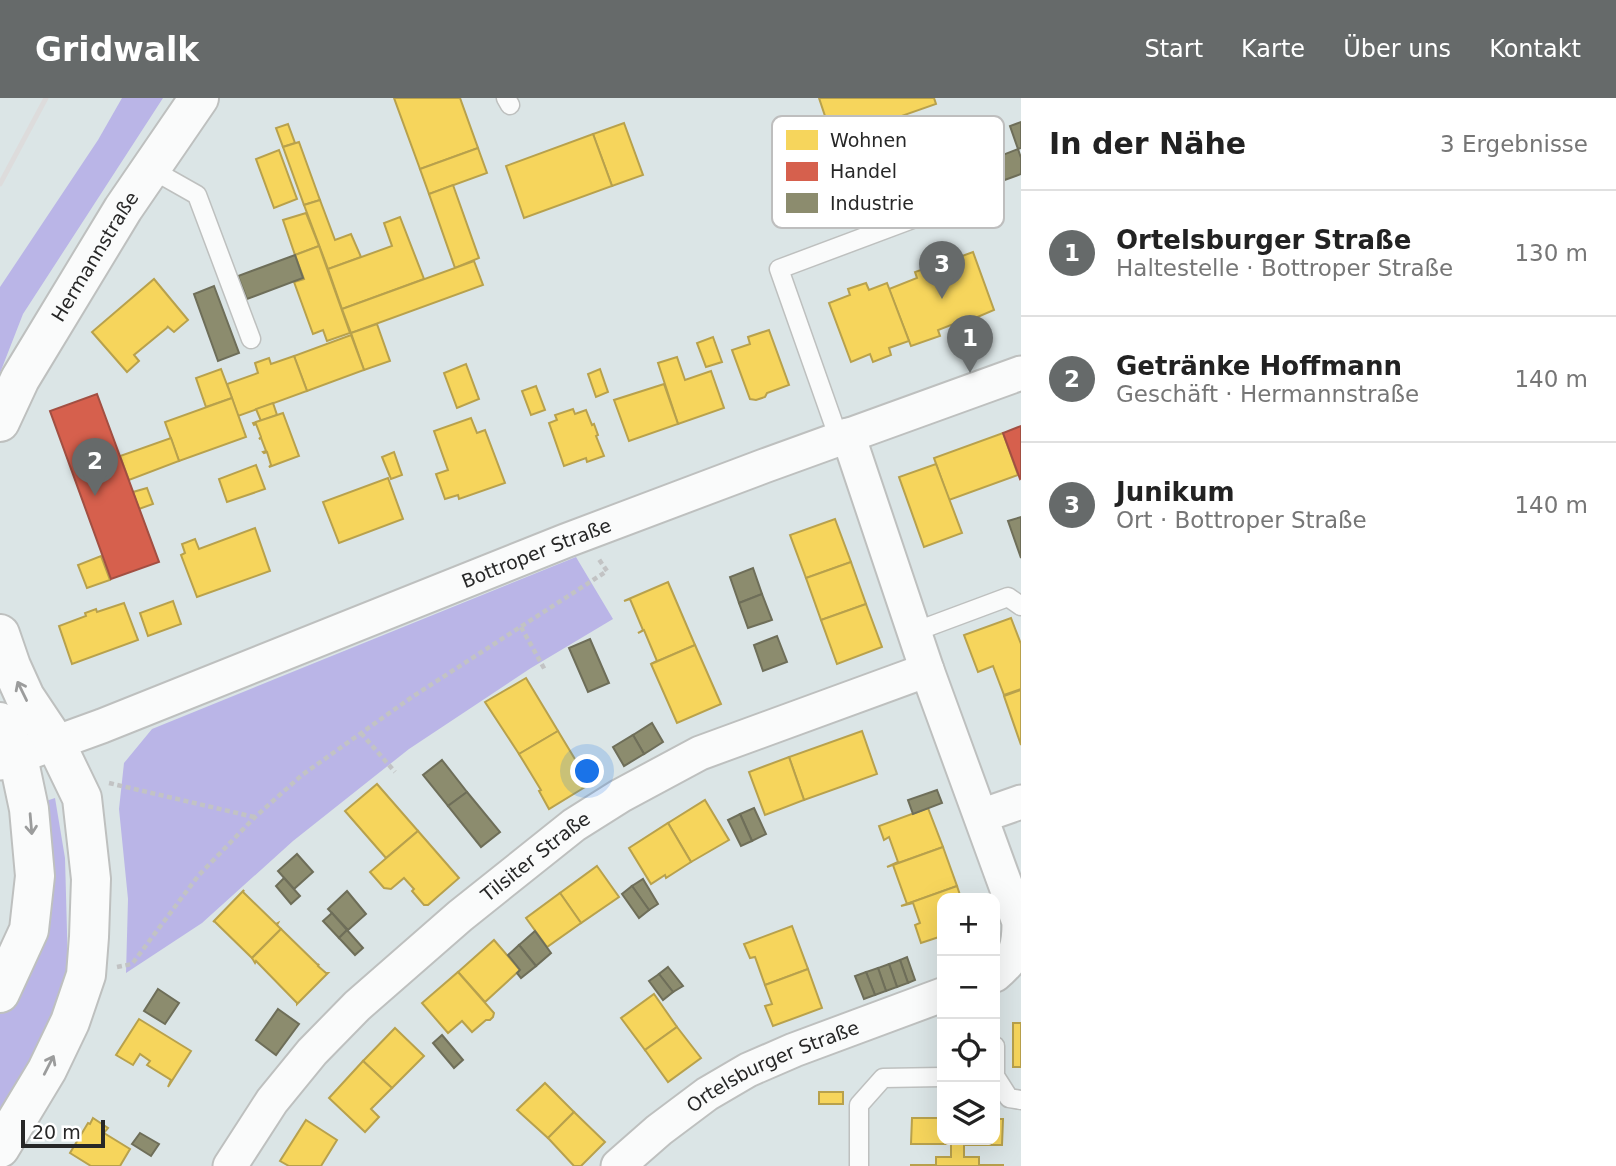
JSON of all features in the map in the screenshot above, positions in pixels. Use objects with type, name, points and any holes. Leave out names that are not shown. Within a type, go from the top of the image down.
[{"type":"main road","name":"Hermannstraße","points":[[0,422],[20,379],[123,209],[199,98]]},
{"type":"main road","points":[[0,634],[25,697],[55,742],[82,798],[92,878],[86,975],[70,1022],[47,1070],[0,1147]]},
{"type":"main road","points":[[0,722],[9,760],[29,809],[35,876],[29,930],[0,993]]},
{"type":"street","name":"Bottroper Straße","points":[[9,760],[102,726],[582,535],[1021,373]]},
{"type":"street","points":[[844,437],[1019,922],[1019,942],[1010,962],[1000,971]]},
{"type":"street","name":"Tilsiter Straße","points":[[230,1166],[272,1101],[312,1052],[357,1006],[460,916],[574,825],[620,796],[699,753],[927,670]]},
{"type":"street","points":[[981,817],[1021,802]]},
{"type":"street","name":"Ortelsburger Straße","points":[[618,1166],[668,1122],[707,1094],[748,1070],[937,997]]},
{"type":"lane","points":[[151,169],[197,195],[251,339]]},
{"type":"lane","points":[[844,437],[779,269],[889,228]]},
{"type":"lane","points":[[914,632],[1008,597],[1021,606]]},
{"type":"lane","points":[[859,1166],[859,1105],[883,1078],[937,1077]]},
{"type":"lane","points":[[999,1082],[1009,1098],[1021,1100]]},
{"type":"path","points":[[86,975],[132,964],[198,876],[255,817],[302,775],[412,697],[607,571],[582,535]]},
{"type":"path","points":[[521,627],[545,670]]},
{"type":"path","points":[[361,733],[395,772]]},
{"type":"path","points":[[109,783],[255,817]]},
{"type":"shaded area","points":[[122,98],[163,98],[23,314],[0,373],[0,287],[98,140]]},
{"type":"shaded area","points":[[576,557],[613,619],[531,668],[409,749],[293,841],[202,923],[126,973],[128,899],[119,809],[124,763],[152,729]]},
{"type":"shaded area","points":[[55,798],[65,858],[68,969],[54,1022],[0,1121],[0,1010],[43,802]]},
{"type":"building: Wohnen","points":[[394,98],[460,98],[478,148],[420,169]]},
{"type":"building: Wohnen","points":[[819,98],[934,98],[936,104],[901,116],[825,116]]},
{"type":"building: Wohnen","points":[[624,123],[643,175],[612,186],[593,134]]},
{"type":"building: Wohnen","points":[[288,124],[295,143],[283,147],[276,128]]},
{"type":"building: Wohnen","points":[[593,134],[612,186],[524,218],[506,166]]},
{"type":"building: Wohnen","points":[[299,142],[320,200],[304,205],[283,147]]},
{"type":"building: Wohnen","points":[[478,148],[487,173],[429,194],[420,169]]},
{"type":"building: Wohnen","points":[[279,150],[297,199],[274,208],[256,159]]},
{"type":"building: Wohnen","points":[[453,185],[479,258],[455,268],[429,194]]},
{"type":"building: Wohnen","points":[[320,200],[335,240],[351,234],[361,257],[328,269],[304,205]]},
{"type":"building: Wohnen","points":[[306,213],[319,246],[295,255],[283,220]]},
{"type":"building: Wohnen","points":[[400,217],[424,279],[342,309],[328,269],[392,246],[384,223]]},
{"type":"building: Wohnen","points":[[319,246],[350,333],[327,341],[323,330],[313,334],[294,282],[304,279],[295,255]]},
{"type":"building: Wohnen","points":[[951,252],[954,259],[973,252],[994,310],[975,318],[977,323],[959,330],[956,323],[938,330],[940,336],[911,346],[889,289],[917,278],[915,272],[935,265],[933,259]]},
{"type":"building: Wohnen","points":[[474,261],[483,285],[351,333],[342,309]]},
{"type":"building: Wohnen","points":[[154,279],[188,320],[174,332],[167,326],[134,355],[139,361],[127,372],[92,332]]},
{"type":"building: Wohnen","points":[[866,283],[869,290],[887,283],[909,341],[889,348],[891,355],[873,362],[870,354],[851,362],[829,303],[850,295],[848,289]]},
{"type":"building: Wohnen","points":[[377,324],[390,361],[364,370],[351,333]]},
{"type":"building: Wohnen","points":[[769,330],[789,385],[767,393],[765,397],[750,399],[732,350],[750,344],[748,337]]},
{"type":"building: Wohnen","points":[[351,335],[364,370],[307,391],[294,356]]},
{"type":"building: Wohnen","points":[[713,337],[722,362],[706,367],[697,343]]},
{"type":"building: Wohnen","points":[[294,356],[307,391],[238,416],[227,384],[258,373],[255,363],[269,358],[271,364]]},
{"type":"building: Wohnen","points":[[677,357],[685,380],[711,371],[724,408],[678,424],[658,363]]},
{"type":"building: Wohnen","points":[[466,364],[479,399],[457,408],[444,373]]},
{"type":"building: Wohnen","points":[[221,369],[232,398],[206,407],[196,378]]},
{"type":"building: Wohnen","points":[[600,369],[608,392],[596,397],[588,374]]},
{"type":"building: Wohnen","points":[[664,384],[678,424],[629,441],[614,400]]},
{"type":"building: Wohnen","points":[[536,386],[545,410],[531,415],[522,391]]},
{"type":"building: Wohnen","points":[[232,398],[246,437],[179,461],[165,422]]},
{"type":"building: Wohnen","points":[[273,403],[277,415],[261,421],[256,409]]},
{"type":"building: Wohnen","points":[[573,409],[575,414],[586,410],[592,425],[594,424],[604,456],[587,462],[586,458],[564,466],[549,423],[557,420],[555,415]]},
{"type":"building: Wohnen","points":[[283,413],[299,456],[269,467],[271,465],[267,452],[263,452],[266,451],[261,438],[259,439],[261,437],[256,424],[253,423]]},
{"type":"building: Wohnen","points":[[471,418],[477,433],[485,430],[505,483],[459,499],[458,495],[445,499],[436,474],[448,470],[434,431]]},
{"type":"building: Wohnen","points":[[1003,433],[1018,475],[949,500],[934,458]]},
{"type":"building: Wohnen","points":[[171,438],[179,461],[129,480],[120,456]]},
{"type":"building: Wohnen","points":[[394,452],[402,475],[391,479],[382,457]]},
{"type":"building: Wohnen","points":[[936,464],[962,533],[924,547],[899,477]]},
{"type":"building: Wohnen","points":[[256,465],[265,489],[227,502],[219,479]]},
{"type":"building: Wohnen","points":[[388,478],[403,519],[339,543],[323,502]]},
{"type":"building: Wohnen","points":[[147,488],[153,504],[139,509],[133,492]]},
{"type":"building: Wohnen","points":[[835,519],[851,562],[806,578],[790,535]]},
{"type":"building: Wohnen","points":[[255,528],[270,571],[197,597],[181,555],[185,553],[182,544],[195,539],[199,549]]},
{"type":"building: Wohnen","points":[[101,556],[110,580],[87,588],[78,565]]},
{"type":"building: Wohnen","points":[[851,562],[866,604],[821,620],[806,578]]},
{"type":"building: Wohnen","points":[[668,582],[695,645],[651,664],[657,661],[644,630],[638,633],[643,630],[630,599],[624,601]]},
{"type":"building: Wohnen","points":[[173,601],[181,624],[148,636],[140,613]]},
{"type":"building: Wohnen","points":[[124,603],[138,640],[72,664],[59,626],[86,616],[85,613],[96,609],[97,612]]},
{"type":"building: Wohnen","points":[[866,604],[882,647],[837,664],[821,620]]},
{"type":"building: Wohnen","points":[[1011,618],[1021,644],[1021,689],[1004,695],[993,666],[978,672],[964,635]]},
{"type":"building: Wohnen","points":[[695,645],[721,704],[677,723],[651,664]]},
{"type":"building: Wohnen","points":[[526,678],[558,731],[519,754],[485,702]]},
{"type":"building: Wohnen","points":[[1021,690],[1021,745],[1004,696]]},
{"type":"building: Wohnen","points":[[558,731],[590,784],[549,809],[519,754]]},
{"type":"building: Wohnen","points":[[862,731],[877,774],[804,800],[789,757]]},
{"type":"building: Wohnen","points":[[789,757],[804,800],[765,815],[749,772]]},
{"type":"building: Wohnen","points":[[377,784],[418,831],[386,858],[345,811]]},
{"type":"building: Wohnen","points":[[705,800],[729,840],[691,862],[668,823]]},
{"type":"building: Wohnen","points":[[928,808],[943,847],[887,867],[898,862],[889,837],[884,840],[879,826]]},
{"type":"building: Wohnen","points":[[668,823],[691,862],[651,884],[629,848]]},
{"type":"building: Wohnen","points":[[418,831],[459,878],[428,905],[424,905],[404,878],[391,889],[384,888],[370,872]]},
{"type":"building: Wohnen","points":[[943,847],[957,886],[907,904],[893,865]]},
{"type":"building: Wohnen","points":[[597,866],[619,897],[581,923],[560,893]]},
{"type":"building: Wohnen","points":[[957,886],[959,893],[937,893]]},
{"type":"building: Wohnen","points":[[244,890],[243,892],[278,923],[281,929],[252,958],[213,922]]},
{"type":"building: Wohnen","points":[[560,893],[581,923],[547,947],[526,918]]},
{"type":"building: Wohnen","points":[[937,893],[937,938],[921,943],[915,925],[920,923],[913,903],[901,906]]},
{"type":"building: Wohnen","points":[[792,926],[808,969],[765,985],[755,957],[750,958],[744,944]]},
{"type":"building: Wohnen","points":[[281,929],[328,973],[297,1004],[252,958]]},
{"type":"building: Wohnen","points":[[494,940],[520,970],[485,1002],[458,972]]},
{"type":"building: Wohnen","points":[[808,969],[822,1008],[773,1026],[765,1006],[772,1004],[765,985]]},
{"type":"building: Wohnen","points":[[458,972],[494,1013],[490,1020],[486,1020],[472,1032],[462,1021],[448,1033],[422,1003]]},
{"type":"building: Wohnen","points":[[654,994],[677,1027],[645,1050],[621,1018]]},
{"type":"building: Wohnen","points":[[139,1019],[191,1051],[168,1087],[171,1080],[147,1065],[150,1061],[140,1054],[133,1065],[116,1055]]},
{"type":"building: Wohnen","points":[[1013,1023],[1021,1023],[1021,1067],[1013,1067]]},
{"type":"building: Wohnen","points":[[677,1027],[701,1058],[668,1082],[645,1050]]},
{"type":"building: Wohnen","points":[[395,1028],[424,1056],[392,1088],[363,1061]]},
{"type":"building: Wohnen","points":[[363,1061],[392,1088],[371,1109],[379,1117],[365,1132],[329,1098]]},
{"type":"building: Wohnen","points":[[545,1083],[574,1112],[548,1138],[517,1110]]},
{"type":"building: Wohnen","points":[[819,1092],[843,1092],[843,1104],[819,1104]]},
{"type":"building: Wohnen","points":[[574,1112],[605,1142],[581,1166],[574,1166],[548,1138]]},
{"type":"building: Wohnen","points":[[93,1118],[108,1128],[104,1133],[130,1149],[120,1166],[91,1166],[70,1153]]},
{"type":"building: Wohnen","points":[[912,1118],[937,1118],[937,1144],[911,1144]]},
{"type":"building: Wohnen","points":[[1000,1119],[1003,1119],[1000,1145]]},
{"type":"building: Wohnen","points":[[306,1120],[337,1140],[321,1166],[289,1166],[280,1161]]},
{"type":"building: Wohnen","points":[[951,1145],[964,1145],[964,1157],[979,1157],[979,1165],[1003,1166],[911,1166],[936,1165],[936,1157],[951,1157]]},
{"type":"building: Handel","points":[[97,394],[159,562],[111,579],[50,411]]},
{"type":"building: Handel","points":[[1021,426],[1021,478],[1020,479],[1003,433]]},
{"type":"building: Industrie","points":[[1021,122],[1021,148],[1018,149],[1010,126]]},
{"type":"building: Industrie","points":[[1018,149],[1021,174],[1004,180],[1004,154]]},
{"type":"building: Industrie","points":[[295,255],[303,278],[247,299],[238,276]]},
{"type":"building: Industrie","points":[[214,286],[239,353],[218,361],[194,294]]},
{"type":"building: Industrie","points":[[1021,517],[1021,558],[1008,521]]},
{"type":"building: Industrie","points":[[753,568],[762,594],[739,603],[730,577]]},
{"type":"building: Industrie","points":[[762,594],[772,620],[748,628],[739,603]]},
{"type":"building: Industrie","points":[[777,636],[787,662],[763,671],[754,645]]},
{"type":"building: Industrie","points":[[590,639],[609,683],[588,692],[569,648]]},
{"type":"building: Industrie","points":[[652,723],[663,742],[644,754],[633,735]]},
{"type":"building: Industrie","points":[[633,735],[644,754],[624,766],[613,747]]},
{"type":"building: Industrie","points":[[442,760],[467,792],[448,806],[423,775]]},
{"type":"building: Industrie","points":[[937,790],[942,803],[913,814],[908,800]]},
{"type":"building: Industrie","points":[[467,792],[500,832],[481,847],[448,806]]},
{"type":"building: Industrie","points":[[754,808],[766,834],[752,841],[740,814]]},
{"type":"building: Industrie","points":[[740,814],[752,841],[741,846],[728,820]]},
{"type":"building: Industrie","points":[[297,854],[313,872],[294,889],[278,871]]},
{"type":"building: Industrie","points":[[284,878],[300,896],[291,904],[276,886]]},
{"type":"building: Industrie","points":[[643,879],[658,904],[649,910],[632,886]]},
{"type":"building: Industrie","points":[[632,886],[649,910],[639,918],[622,894]]},
{"type":"building: Industrie","points":[[347,891],[366,914],[348,930],[328,909]]},
{"type":"building: Industrie","points":[[332,913],[347,930],[339,938],[323,921]]},
{"type":"building: Industrie","points":[[347,930],[363,948],[355,955],[339,938]]},
{"type":"building: Industrie","points":[[535,931],[551,953],[536,966],[519,945]]},
{"type":"building: Industrie","points":[[519,945],[536,966],[521,978],[517,973],[520,970],[508,955]]},
{"type":"building: Industrie","points":[[907,957],[915,980],[908,983],[900,960]]},
{"type":"building: Industrie","points":[[900,960],[908,983],[897,987],[889,964]]},
{"type":"building: Industrie","points":[[889,964],[897,987],[886,991],[878,968]]},
{"type":"building: Industrie","points":[[668,967],[683,986],[673,992],[659,974]]},
{"type":"building: Industrie","points":[[878,968],[886,991],[875,995],[866,972]]},
{"type":"building: Industrie","points":[[866,972],[875,995],[864,999],[855,976]]},
{"type":"building: Industrie","points":[[659,974],[673,992],[663,1000],[649,981]]},
{"type":"building: Industrie","points":[[158,989],[179,1003],[165,1024],[144,1011]]},
{"type":"building: Industrie","points":[[278,1009],[299,1024],[276,1055],[256,1040]]},
{"type":"building: Industrie","points":[[442,1035],[463,1060],[454,1068],[433,1043]]},
{"type":"building: Industrie","points":[[140,1133],[159,1144],[151,1156],[132,1144]]},
{"type":"railway","points":[[0,184],[46,98]]},
{"type":"place","name":"Junikum","points":[[942,299]]},
{"type":"place","name":"Ortelsburger Straße","points":[[970,373]]},
{"type":"place","name":"Getränke Hoffmann","points":[[95,496]]}]
